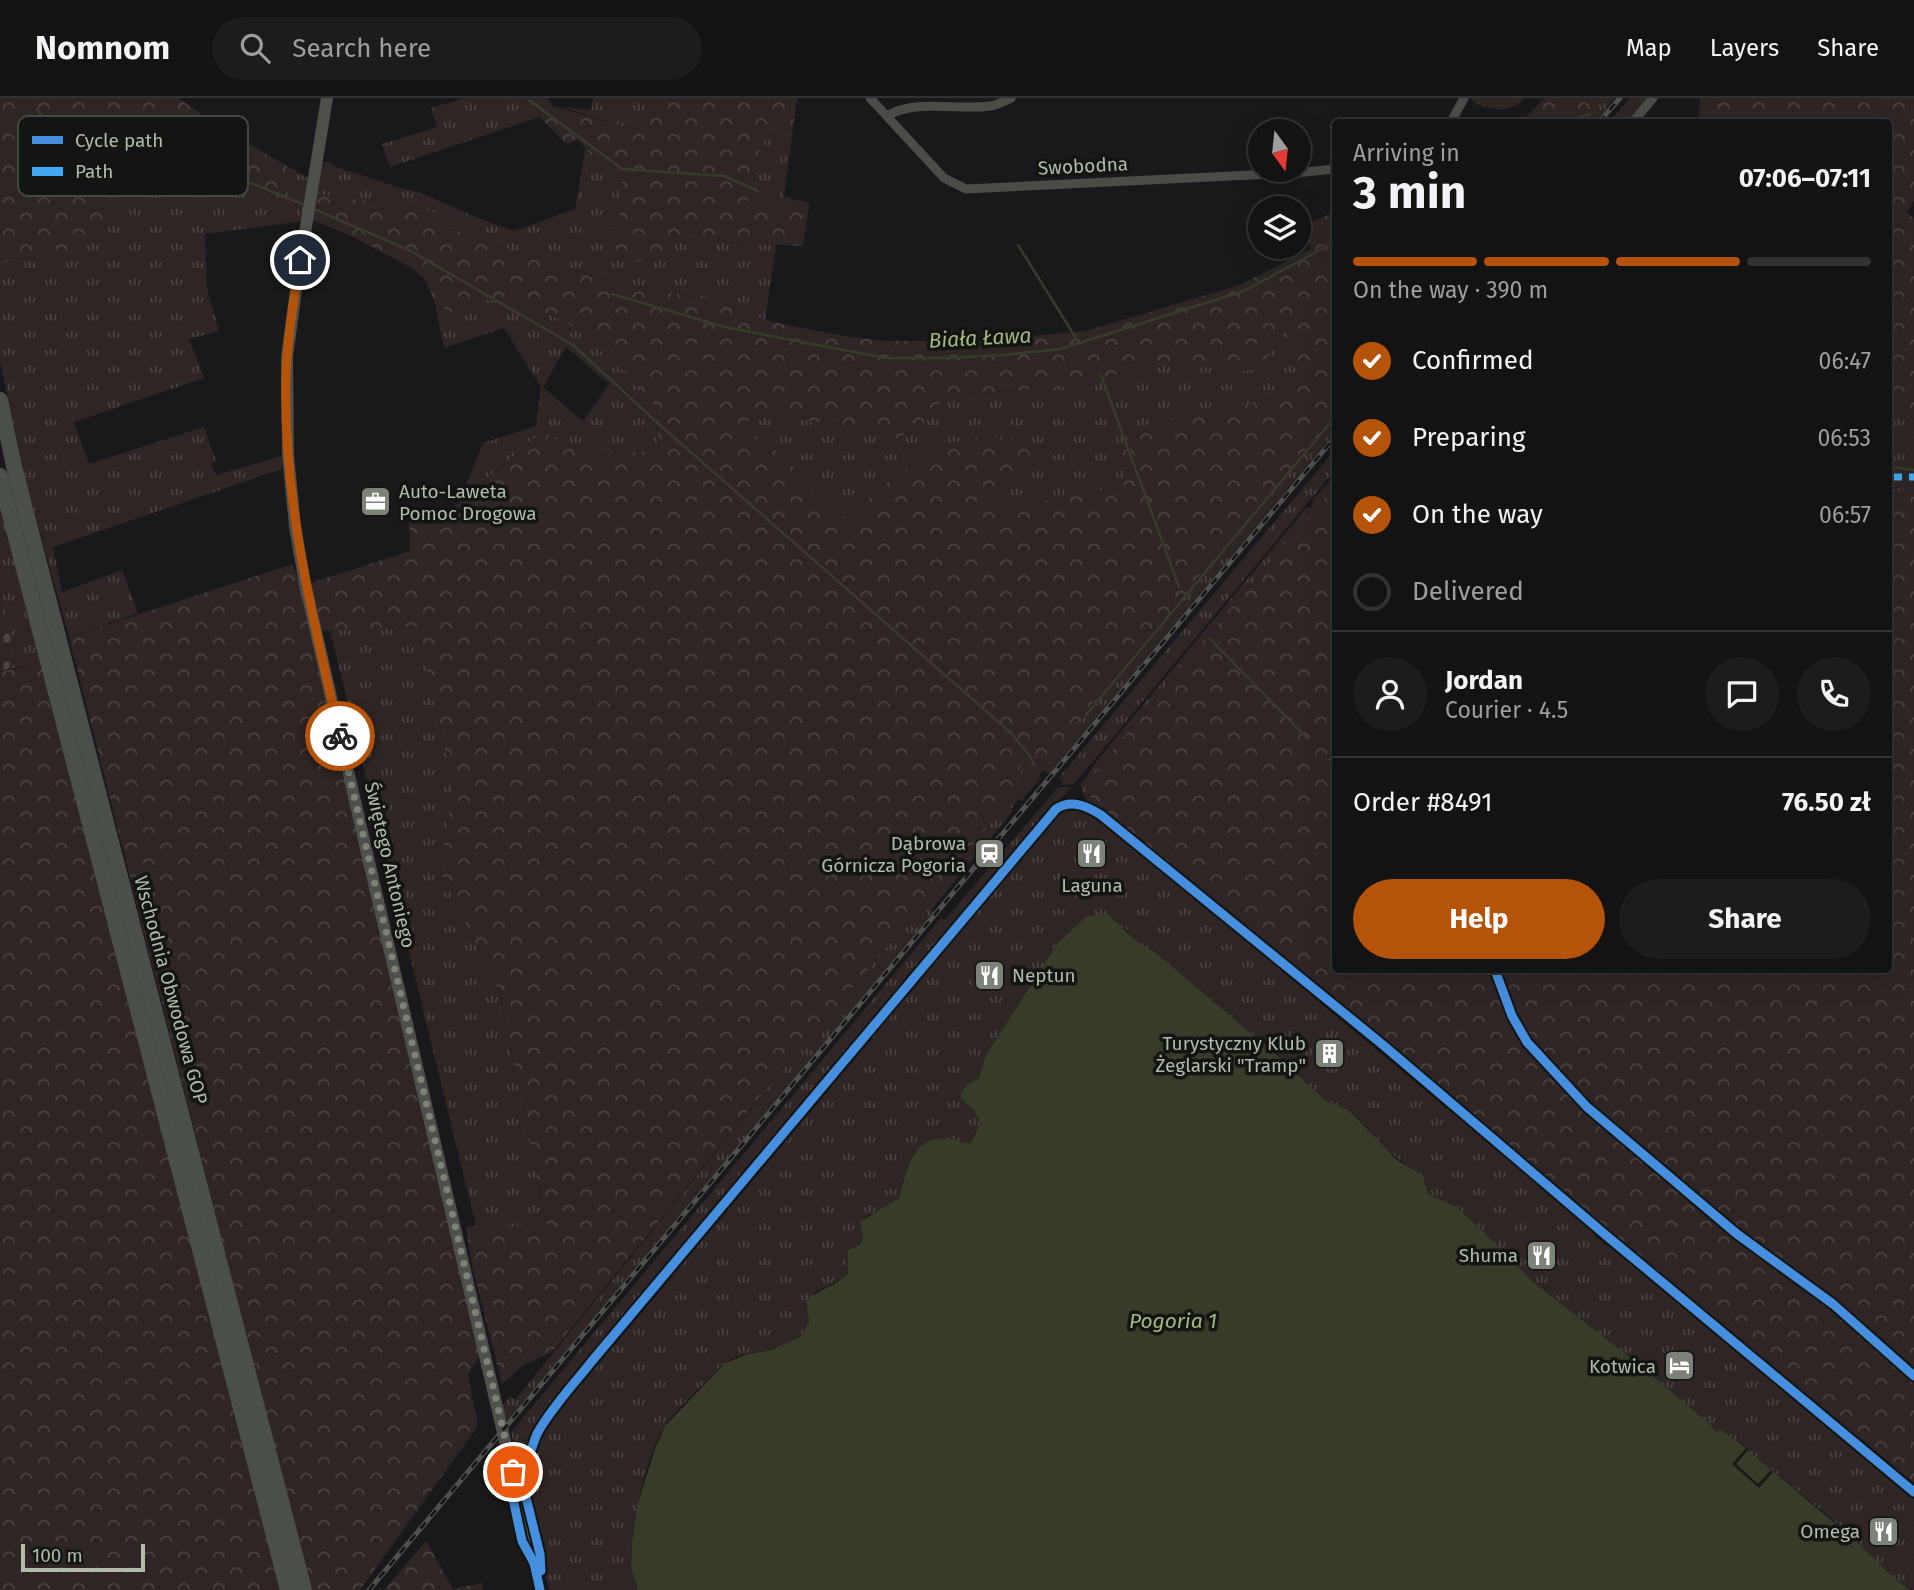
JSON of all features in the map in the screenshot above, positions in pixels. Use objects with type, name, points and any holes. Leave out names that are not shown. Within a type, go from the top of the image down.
[{"type":"highway","name":"Wschodnia Obwodowa GOP","points":[[0,400],[17,479],[304,1590]]},
{"type":"highway","name":"Wschodnia Obwodowa GOP","points":[[0,476],[288,1590]]},
{"type":"street","name":"Świętego Antoniego","points":[[327,98],[287,357],[288,455],[295,526],[369,865],[540,1590]]},
{"type":"street","name":"Swobodna","points":[[870,98],[944,177],[966,189],[1332,169]]},
{"type":"street","points":[[887,116],[913,108],[991,106],[1011,98]]},
{"type":"street","points":[[1453,119],[1464,98]]},
{"type":"street","points":[[1636,119],[1653,98]]},
{"type":"green space","points":[[0,98],[178,98],[204,116],[18,116],[18,196],[99,196],[103,224],[84,241],[55,257],[17,259],[0,266]]},
{"type":"green space","points":[[465,98],[520,98],[539,110],[540,117],[390,167],[382,144],[437,127],[431,108]]},
{"type":"green space","points":[[520,98],[547,98],[553,106],[628,128],[648,111],[683,98],[797,98],[793,128],[767,136],[754,163],[748,203],[809,206],[803,246],[728,243],[710,235],[691,232],[674,237],[666,250],[650,260],[634,261],[618,256],[605,245],[621,212],[622,178],[615,167],[598,162],[578,140],[566,144],[540,117],[539,110]]},
{"type":"green space","points":[[593,98],[683,98],[649,111],[628,128],[562,107],[591,110]]},
{"type":"green space","points":[[1471,98],[1525,98],[1513,107],[1494,109],[1473,102]]},
{"type":"green space","points":[[1545,98],[1586,98],[1595,115],[1592,119],[1524,119]]},
{"type":"green space","points":[[1586,98],[1615,98],[1598,119],[1592,119],[1595,115]]},
{"type":"green space","points":[[1630,98],[1649,98],[1632,119],[1612,119]]},
{"type":"green space","points":[[1700,98],[1914,98],[1914,201],[1907,211],[1914,219],[1914,419],[1892,395],[1892,119],[1698,119]]},
{"type":"green space","points":[[793,128],[784,197],[809,203],[809,206],[748,204],[754,163],[767,136]]},
{"type":"green space","points":[[248,143],[287,166],[283,195],[248,180]]},
{"type":"green space","points":[[585,148],[598,162],[615,167],[622,178],[621,212],[605,245],[665,251],[674,237],[691,232],[710,235],[728,243],[776,245],[765,320],[721,302],[626,285],[465,236],[430,210],[317,194],[321,163],[331,162],[336,167],[419,192],[514,231],[575,209]]},
{"type":"green space","points":[[287,166],[308,178],[303,221],[205,234],[207,288],[219,331],[189,339],[204,378],[74,422],[89,464],[204,427],[216,461],[211,463],[216,475],[282,456],[282,469],[53,547],[62,592],[122,570],[138,613],[69,637],[26,481],[0,361],[0,266],[10,258],[49,259],[103,210],[99,196],[248,196],[248,180],[283,195]]},
{"type":"green space","points":[[317,194],[430,210],[465,236],[626,285],[721,302],[765,320],[791,326],[887,341],[975,341],[1086,331],[1240,285],[1291,259],[1311,259],[1311,223],[1332,212],[1332,421],[1056,746],[1046,764],[1038,757],[1025,756],[1020,761],[1022,785],[818,1026],[552,1352],[522,1366],[502,1384],[471,1261],[466,1226],[547,1226],[499,991],[440,872],[453,784],[416,626],[322,631],[310,583],[410,551],[409,511],[444,510],[455,506],[542,432],[600,455],[659,450],[656,408],[639,386],[576,327],[515,299],[479,300],[471,314],[457,318],[434,300],[424,278],[410,267],[349,235],[312,220]],"holes":[[[1282,324],[1297,353],[1294,375],[1283,396],[1187,418],[1132,436],[1122,455],[1124,489],[1092,491],[1010,508],[991,506],[991,494],[1027,477],[1039,453],[1032,444],[1008,437],[983,436],[951,443],[913,464],[874,491],[851,521],[816,496],[789,461],[742,424],[776,409],[812,422],[857,425],[897,439],[923,425],[947,395],[1065,387],[1120,374],[1161,360],[1230,371],[1262,370]]]},
{"type":"green space","points":[[515,299],[576,327],[639,386],[656,408],[659,450],[600,455],[542,432],[459,502],[483,443],[536,426],[541,387],[504,328],[444,348],[434,300],[457,318],[478,300]],"holes":[[[566,347],[609,384],[584,420],[543,387]]]},
{"type":"green space","points":[[1282,324],[1294,345],[1298,360],[1283,396],[1187,418],[1132,436],[1122,455],[1125,489],[1092,491],[1010,508],[991,506],[991,494],[1027,477],[1039,453],[1031,444],[1008,437],[983,436],[951,443],[913,464],[874,491],[851,521],[816,496],[789,461],[742,424],[776,409],[812,422],[857,425],[897,439],[923,425],[947,395],[1065,387],[1120,374],[1161,360],[1261,370]]},
{"type":"green space","points":[[1892,395],[1914,419],[1914,491],[1892,492]]},
{"type":"green space","points":[[1332,421],[1332,436],[1049,774],[1043,770],[1039,776],[1041,778],[1021,801],[1018,800],[1011,809],[1013,811],[931,910],[933,913],[508,1420],[502,1407],[509,1396],[515,1400],[818,1026],[1022,785],[1020,761],[1025,755],[1038,757],[1045,764],[1056,746]]},
{"type":"green space","points":[[1332,454],[1332,474],[1074,784],[1061,785],[1061,778],[1057,780]]},
{"type":"green space","points":[[1332,478],[1332,490],[1100,766],[1087,788],[1099,810],[1089,806],[1081,781],[1083,782],[1100,757],[1307,507],[1309,509],[1314,504],[1312,501]]},
{"type":"green space","points":[[1332,490],[1332,973],[1892,973],[1892,492],[1914,491],[1914,1483],[1094,805],[1087,788],[1100,766]]},
{"type":"green space","points":[[0,506],[40,663],[8,669],[16,655],[0,594]]},
{"type":"green space","points":[[293,564],[304,598],[481,1354],[468,1374],[478,1426],[360,1590],[311,1590],[69,637]]},
{"type":"green space","points":[[0,594],[16,655],[8,669],[0,672]]},
{"type":"green space","points":[[416,626],[453,784],[440,872],[499,991],[547,1227],[476,1226],[330,630]]},
{"type":"green space","points":[[40,663],[282,1590],[0,1590],[0,672]]},
{"type":"green space","points":[[1058,787],[1071,787],[587,1361],[536,1426],[520,1461],[515,1460],[511,1432],[941,918],[945,920]]},
{"type":"green space","points":[[1073,807],[1096,816],[1596,1233],[1595,1236],[1606,1245],[1609,1244],[1914,1498],[1914,1590],[1899,1582],[1835,1522],[1738,1442],[1721,1430],[1716,1433],[1710,1424],[1636,1362],[1533,1282],[1456,1207],[1428,1194],[1425,1180],[1381,1145],[1348,1110],[1326,1101],[1273,1052],[1156,953],[1134,939],[1125,928],[1057,944],[986,1055],[976,1081],[973,1109],[981,1122],[971,1143],[939,1140],[918,1150],[911,1160],[898,1198],[888,1207],[865,1217],[861,1244],[848,1250],[848,1274],[815,1292],[806,1306],[808,1322],[805,1333],[784,1346],[726,1362],[666,1424],[652,1454],[636,1512],[631,1564],[638,1590],[549,1590],[523,1480],[536,1463],[539,1440],[545,1428],[1059,811]]},
{"type":"green space","points":[[426,1541],[453,1589],[482,1583],[483,1590],[384,1590]]},
{"type":"water","name":"Pogoria 1","points":[[1106,913],[1273,1052],[1326,1101],[1348,1110],[1397,1160],[1423,1176],[1428,1194],[1456,1207],[1533,1282],[1636,1362],[1716,1432],[1721,1430],[1738,1442],[1910,1590],[638,1590],[631,1567],[637,1506],[665,1426],[725,1363],[748,1354],[771,1350],[802,1336],[809,1321],[806,1301],[848,1274],[848,1250],[861,1244],[863,1235],[860,1222],[899,1198],[908,1166],[919,1149],[936,1139],[971,1143],[981,1122],[973,1109],[961,1099],[961,1093],[967,1085],[979,1078],[986,1055],[1057,944],[1086,917]]},
{"type":"pier","points":[[1746,1448],[1748,1450],[1736,1464],[1758,1484],[1771,1470],[1773,1472],[1759,1488],[1732,1464]]},
{"type":"waterway","points":[[529,100],[622,169],[724,176],[758,191]]},
{"type":"waterway","points":[[37,109],[41,116]]},
{"type":"waterway","points":[[1577,119],[1590,114]]},
{"type":"waterway","points":[[248,182],[305,205]]},
{"type":"waterway","points":[[316,210],[411,251],[573,345],[661,426],[1011,733],[1034,765]]},
{"type":"waterway","name":"Biała Ława","points":[[612,294],[725,327],[885,358],[1004,355],[1060,349],[1244,291],[1332,244]]},
{"type":"waterway","points":[[1018,245],[1079,343]]},
{"type":"waterway","points":[[1101,375],[1179,587]]},
{"type":"waterway","points":[[1086,715],[1332,421]]},
{"type":"waterway","name":"Biała Ława","points":[[1892,466],[1914,470]]},
{"type":"waterway","points":[[1210,639],[1308,739]]},
{"type":"railway","points":[[1602,119],[1620,98]]},
{"type":"railway","points":[[369,1590],[1332,441]]},
{"type":"marked path","points":[[1892,477],[1914,477]]},
{"type":"cycle path","points":[[540,1590],[534,1563],[522,1541],[509,1480],[513,1472],[527,1461],[544,1422],[592,1361],[1056,809],[1067,804],[1085,807],[1101,815],[1383,1045],[1914,1492]]},
{"type":"cycle path","points":[[1496,973],[1512,1016],[1527,1042],[1587,1107],[1737,1234],[1833,1304],[1914,1376]]},
{"type":"cycle path","points":[[525,1463],[522,1481],[540,1554],[541,1571]]},
{"type":"way so far","points":[[340,736],[513,1472]]},
{"type":"place","name":"Auto-Laweta Pomoc Drogowa","points":[[376,502]]},
{"type":"place","name":"Dąbrowa Górnicza Pogoria","points":[[989,854]]},
{"type":"place","name":"Laguna","points":[[1092,854]]},
{"type":"place","name":"Neptun","points":[[989,975]]},
{"type":"place","name":"Turystyczny Klub Żeglarski \"Tramp\"","points":[[1329,1054]]},
{"type":"place","name":"Shuma","points":[[1541,1255]]},
{"type":"place","name":"Kotwica","points":[[1679,1366]]},
{"type":"place","name":"Omega","points":[[1883,1531]]},
{"type":"route","points":[[300,260],[286,373],[289,474],[306,586],[340,736]]}]
